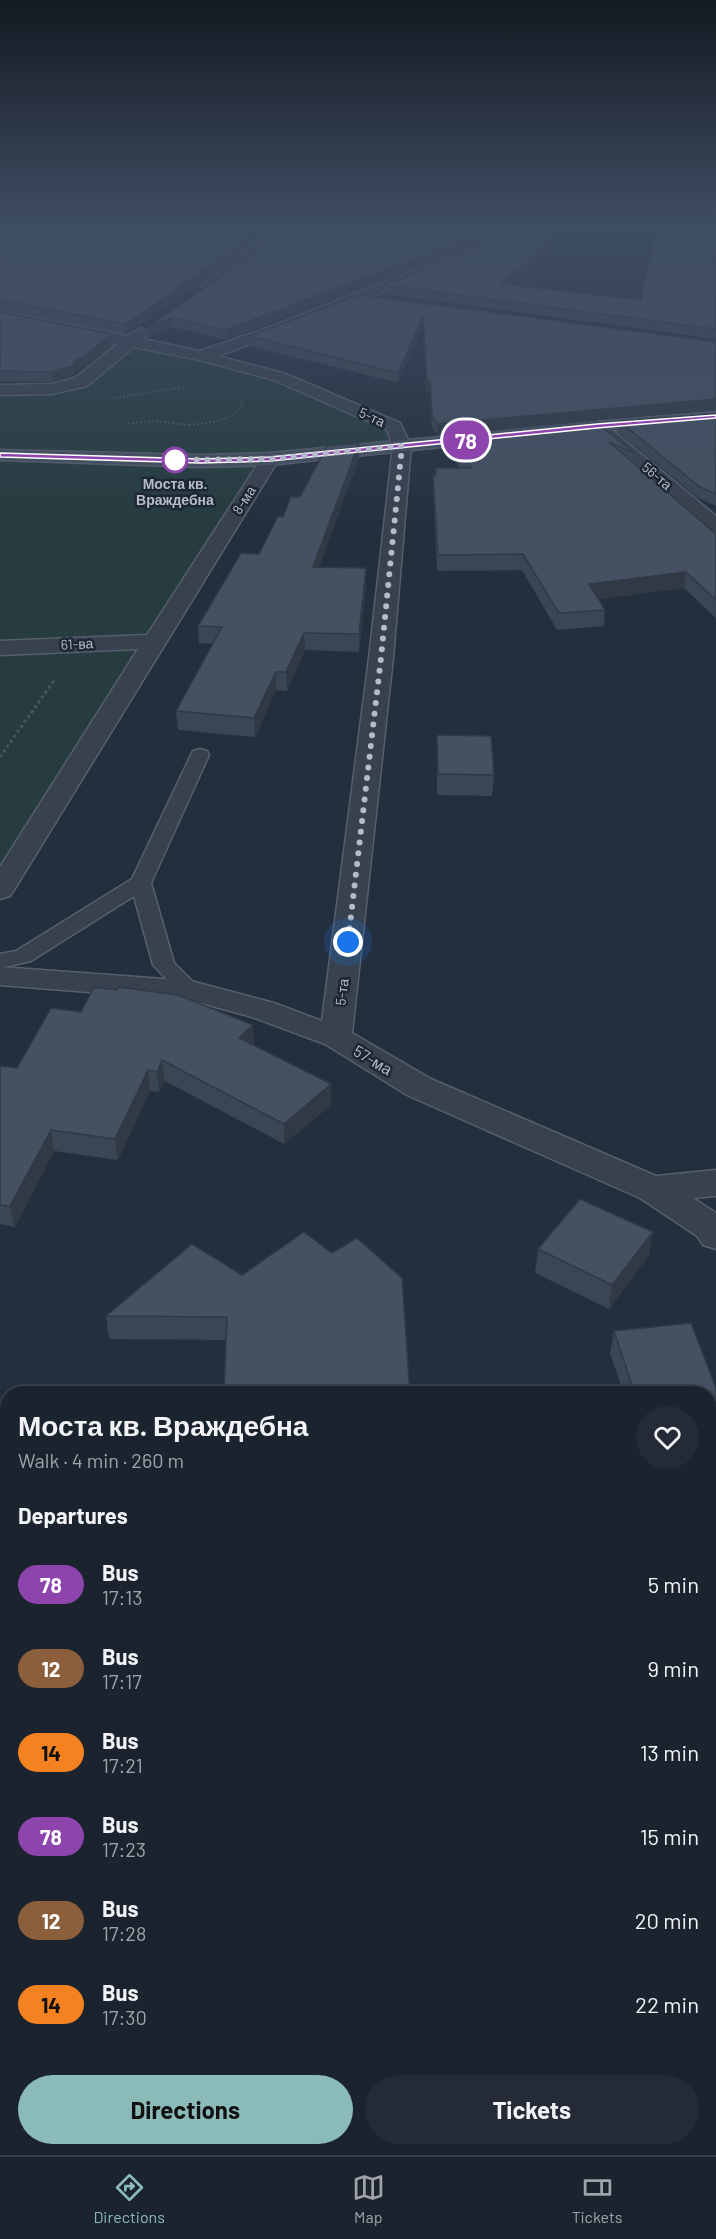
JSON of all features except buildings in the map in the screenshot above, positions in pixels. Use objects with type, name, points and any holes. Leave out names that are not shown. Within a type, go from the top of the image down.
[{"type":"street","name":"5-та","points":[[47,325],[201,356],[280,377],[394,427],[402,446],[381,658],[336,1037]]},
{"type":"street","points":[[0,390],[52,388],[81,382],[129,341],[154,325]]},
{"type":"street","points":[[201,356],[288,325]]},
{"type":"street","points":[[82,355],[105,360]]},
{"type":"street","points":[[540,432],[716,417]]},
{"type":"street","name":"56-та","points":[[597,426],[716,526]]},
{"type":"street","points":[[0,455],[200,461],[270,459],[505,436]]},
{"type":"street","name":"8-ма","points":[[0,890],[270,459]]},
{"type":"street","name":"61-ва","points":[[0,648],[154,641]]},
{"type":"street","name":"57-ма","points":[[0,976],[191,992],[262,1010],[336,1037],[419,1087],[653,1189],[710,1227],[716,1236]]},
{"type":"street","points":[[653,1189],[716,1183]]},
{"type":"lane","points":[[0,961],[23,956],[141,883],[200,755]]},
{"type":"lane","points":[[141,883],[164,965],[191,992]]},
{"type":"path","points":[[108,397],[139,397],[165,388],[188,387]]},
{"type":"path","points":[[188,425],[225,419],[238,412],[243,405],[240,398],[234,394]]},
{"type":"path","points":[[0,757],[60,673]]},
{"type":"green space","points":[[0,325],[43,325],[280,377],[394,427],[402,446],[270,460],[0,890],[0,390],[81,382],[105,360],[0,338]]},
{"type":"bus line","name":"78","points":[[0,455],[200,461],[270,459],[597,426],[716,417]]},
{"type":"place","name":"Моста кв. Враждебна","points":[[175,460]]},
{"type":"route","points":[[175,460],[270,459],[402,446],[381,658],[348,942]]}]
